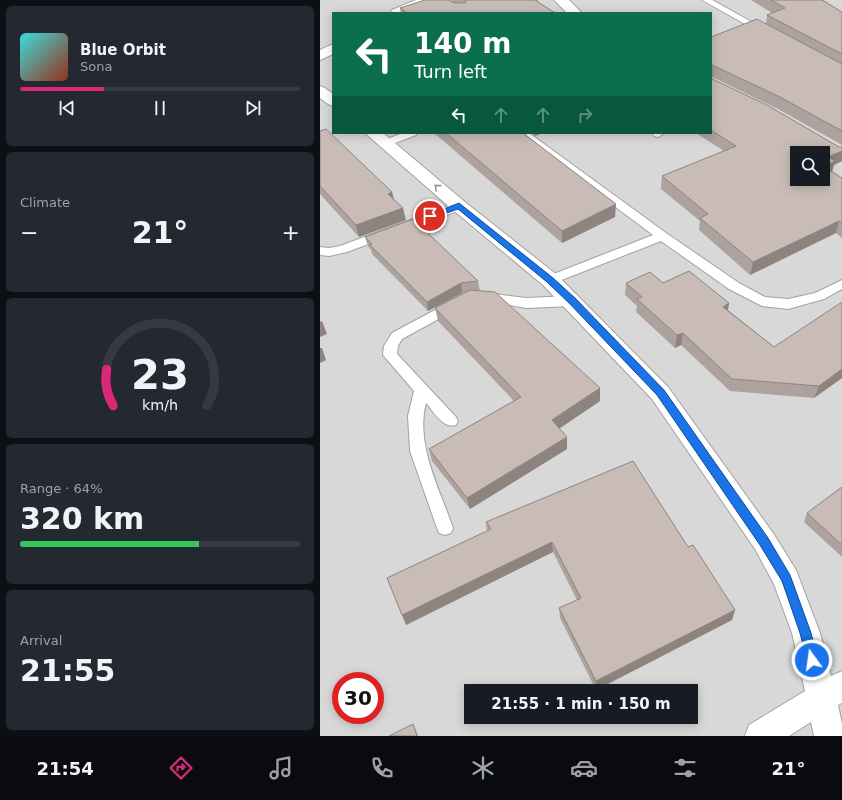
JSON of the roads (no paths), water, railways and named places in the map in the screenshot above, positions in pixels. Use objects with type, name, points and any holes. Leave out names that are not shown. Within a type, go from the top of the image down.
[{"type":"street","points":[[399,12],[427,0]]},
{"type":"street","points":[[561,0],[574,12]]},
{"type":"street","points":[[320,56],[332,49]]},
{"type":"street","points":[[320,90],[332,100]]},
{"type":"street","points":[[380,138],[459,206],[550,280],[572,300],[660,392],[764,542],[786,579],[806,633],[832,693],[829,736]]},
{"type":"street","points":[[760,736],[832,693]]},
{"type":"lane","points":[[706,0],[770,35]]},
{"type":"lane","points":[[380,138],[406,134]]},
{"type":"lane","points":[[523,134],[662,236],[734,286],[762,301],[788,304],[819,296],[842,284]]},
{"type":"lane","points":[[320,251],[329,252],[343,249],[459,206]]},
{"type":"lane","points":[[550,280],[662,236]]},
{"type":"lane","points":[[451,421],[390,355],[391,346],[397,336],[468,298],[480,295],[526,303],[572,300]]},
{"type":"lane","points":[[422,389],[415,416],[418,451],[445,528]]}]
